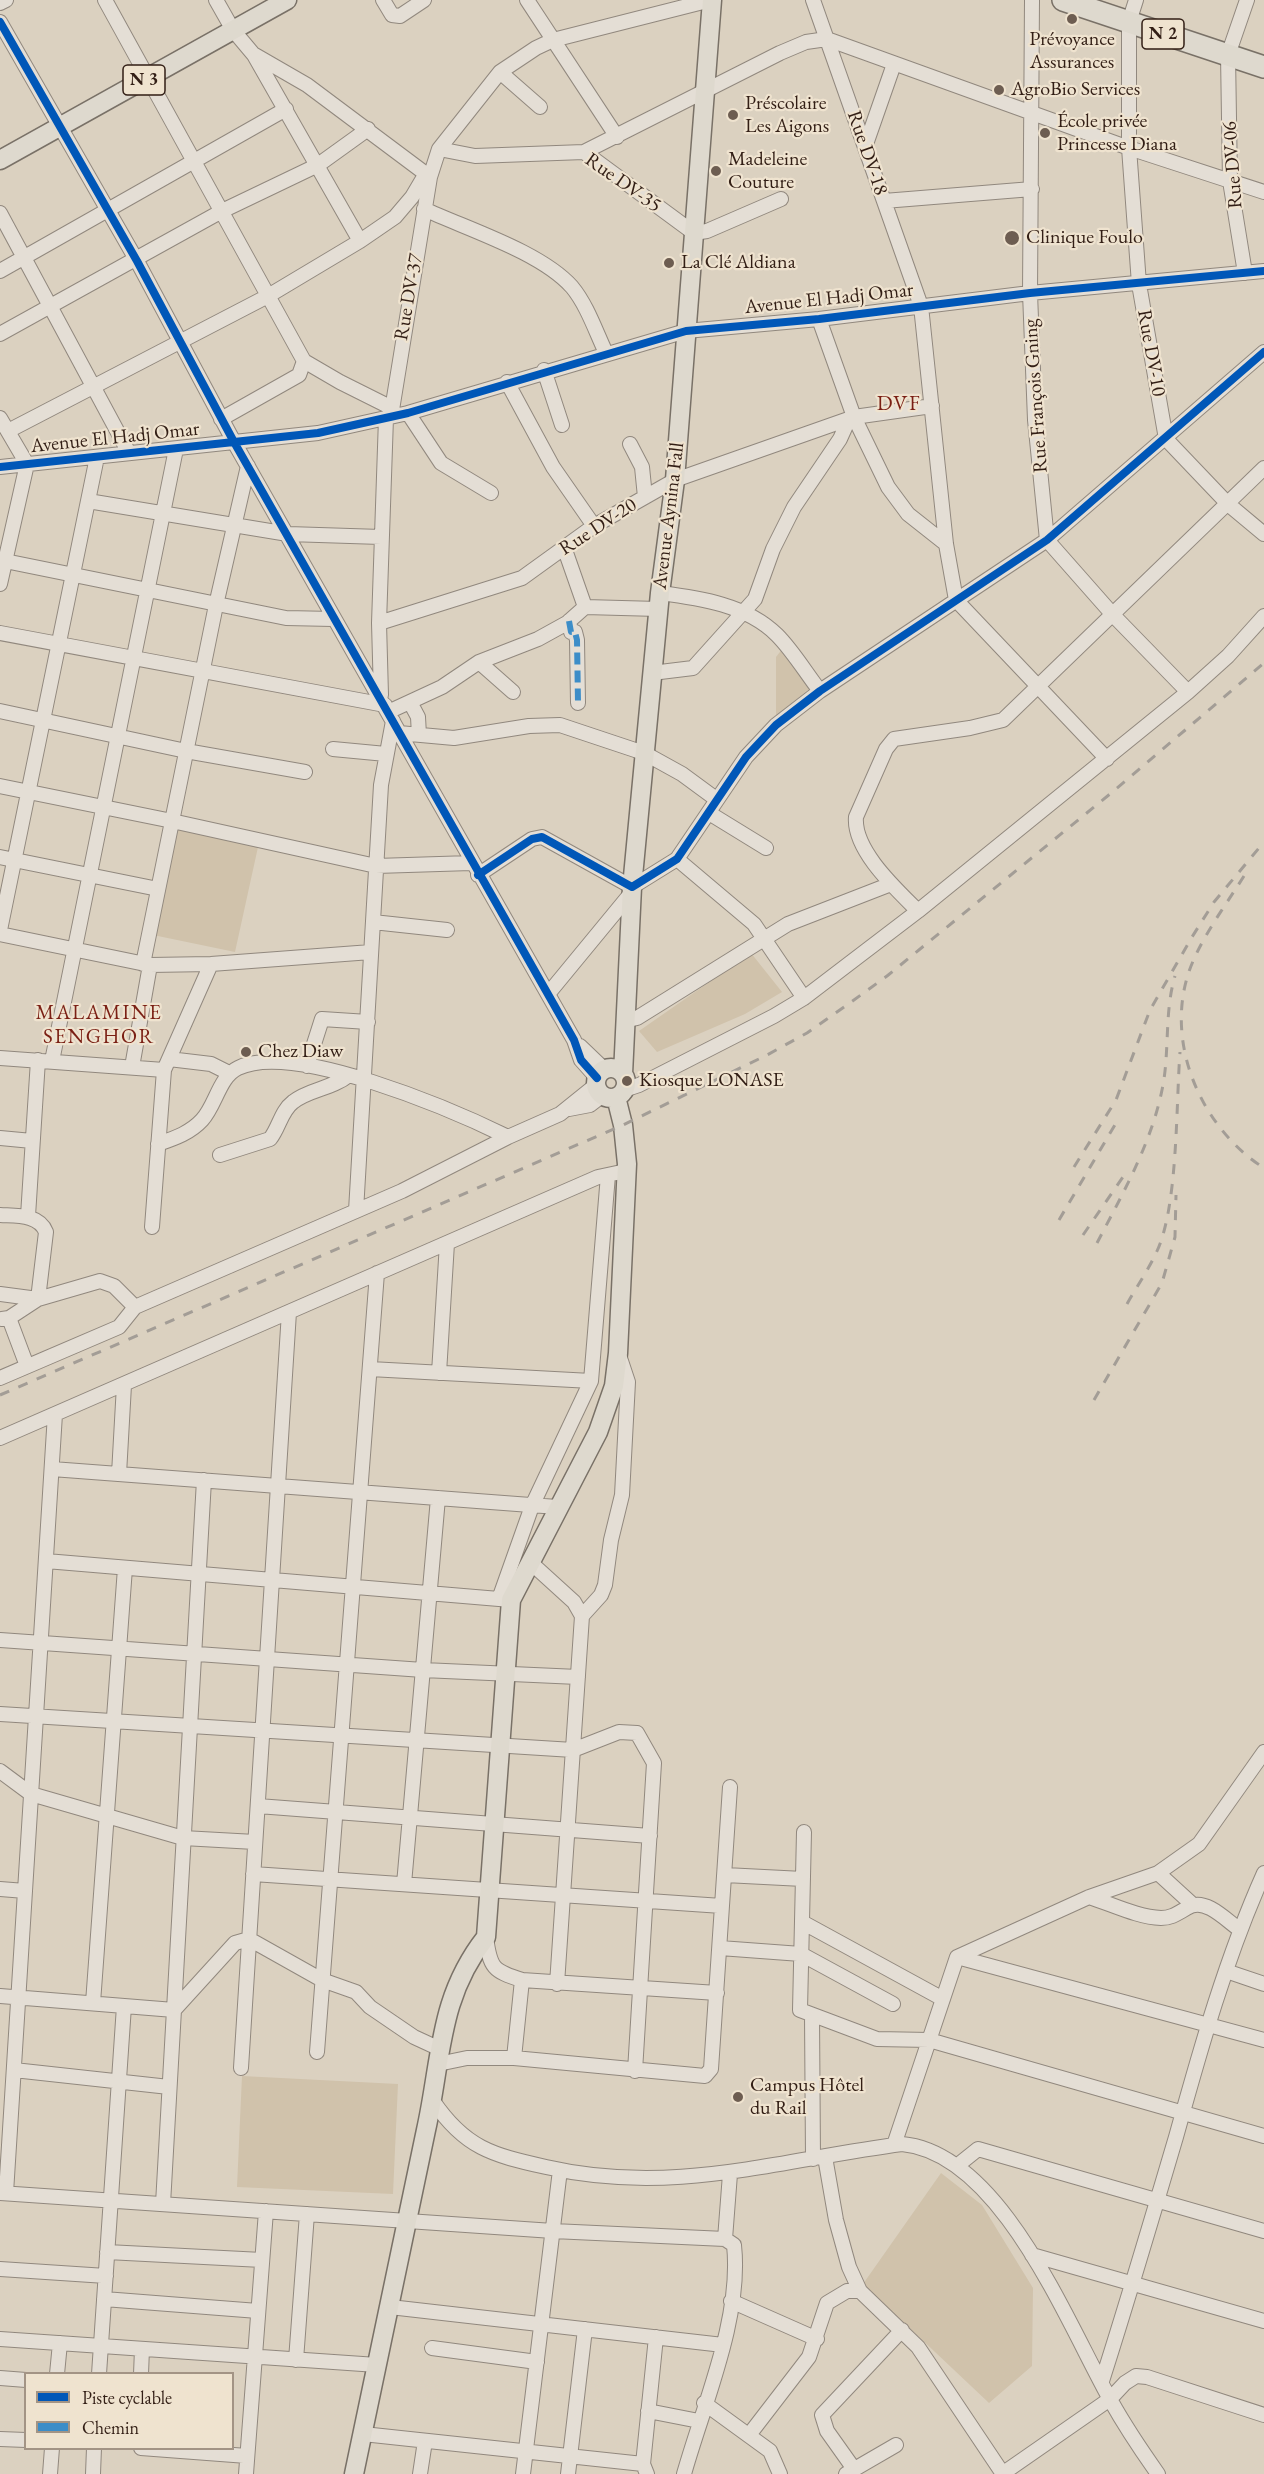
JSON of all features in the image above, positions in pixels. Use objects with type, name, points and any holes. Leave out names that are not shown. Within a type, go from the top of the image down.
[{"type":"highway","name":"N 2","points":[[1063,0],[1264,67]]},
{"type":"main road","name":"N 3","points":[[0,160],[287,0]]},
{"type":"main road","name":"Avenue Aynina Fall","points":[[505,1599],[530,1562],[598,1432],[614,1386],[618,1353],[626,1171],[624,1125],[611,1082],[624,1026],[632,890],[644,753],[659,601],[675,480],[711,0]]},
{"type":"main road","points":[[354,2474],[433,2101],[439,2057],[454,1990],[461,1974],[486,1937],[506,1672],[505,1599]]},
{"type":"street","points":[[0,3],[6,0]]},
{"type":"street","points":[[105,0],[304,361],[390,414]]},
{"type":"street","points":[[216,0],[233,30],[254,54],[360,241]]},
{"type":"street","points":[[382,0],[392,15],[399,16],[424,0]]},
{"type":"street","points":[[527,0],[617,137]]},
{"type":"street","points":[[8,431],[268,296],[360,241],[395,217],[428,176],[439,149],[500,72],[536,48],[553,40],[711,0]]},
{"type":"street","name":"Rue DV-18","points":[[813,0],[921,306],[946,544],[956,600]]},
{"type":"street","name":"Rue François Gning","points":[[1032,0],[1030,293],[1035,420],[1047,540]]},
{"type":"street","name":"Rue DV-10","points":[[1136,0],[1129,22],[1128,148],[1139,284],[1166,439]]},
{"type":"street","name":"Rue DV-06","points":[[1245,273],[1230,181],[1228,55],[1247,0]]},
{"type":"street","points":[[0,22],[137,261],[178,342],[288,534],[333,619],[389,714],[474,869],[574,1040],[611,1082]]},
{"type":"street","points":[[584,152],[798,46],[827,39],[1128,148],[1264,192]]},
{"type":"street","points":[[254,54],[307,85],[428,176]]},
{"type":"street","points":[[865,147],[894,64]]},
{"type":"street","points":[[500,72],[540,107]]},
{"type":"street","points":[[0,271],[286,109]]},
{"type":"street","points":[[0,334],[137,261],[222,211],[318,165],[368,129]]},
{"type":"street","name":"Rue DV-35","points":[[439,149],[475,156],[584,152],[694,233]]},
{"type":"street","name":"Rue DV-37","points":[[389,714],[379,623],[381,537],[390,414],[428,176]]},
{"type":"street","points":[[884,201],[1032,189]]},
{"type":"street","points":[[694,233],[707,231],[781,199]]},
{"type":"street","points":[[424,210],[533,258],[552,270],[574,290],[606,353]]},
{"type":"street","points":[[0,213],[129,453]]},
{"type":"street","name":"Avenue El Hadj Omar","points":[[0,467],[318,433],[390,414],[408,413],[544,370],[686,330],[819,319],[1030,293],[1264,271]]},
{"type":"street","points":[[819,319],[852,418],[888,487],[908,514],[946,544]]},
{"type":"street","points":[[548,994],[632,890],[677,859],[746,757],[776,725],[820,691],[1047,540],[1262,359]]},
{"type":"street","points":[[221,419],[299,375],[304,361]]},
{"type":"street","points":[[544,370],[562,426]]},
{"type":"street","points":[[507,382],[553,467],[594,526]]},
{"type":"street","name":"Rue DV-20","points":[[379,623],[522,578],[594,526],[675,480],[852,418],[932,406]]},
{"type":"street","points":[[408,413],[441,463],[491,493]]},
{"type":"street","points":[[0,418],[27,464],[0,584]]},
{"type":"street","points":[[652,673],[693,668],[745,613],[754,599],[773,549],[794,507],[852,418]]},
{"type":"street","points":[[1166,439],[1228,504],[1264,534]]},
{"type":"street","points":[[630,444],[642,467],[645,497]]},
{"type":"street","points":[[52,1061],[176,448]]},
{"type":"street","points":[[97,457],[0,932],[146,965],[211,964],[371,952]]},
{"type":"street","points":[[132,1067],[158,889],[216,605],[248,466]]},
{"type":"street","points":[[918,911],[891,884],[864,847],[855,829],[856,817],[886,749],[899,736],[970,728],[1003,720],[1114,616],[1264,468]]},
{"type":"street","points":[[88,501],[234,527],[288,534],[381,537]]},
{"type":"street","points":[[1047,540],[1114,616],[1188,692]]},
{"type":"street","points":[[564,547],[585,607]]},
{"type":"street","points":[[5,561],[286,618],[333,619]]},
{"type":"street","points":[[389,714],[442,687],[479,662],[538,639],[569,621],[585,607],[659,601],[704,599],[745,613],[777,635],[820,691]]},
{"type":"street","points":[[956,600],[1107,759]]},
{"type":"street","points":[[0,1378],[119,1327],[135,1307],[402,1191],[569,1109],[611,1082],[635,1075],[654,1076],[757,1025],[804,998],[918,911],[1188,692],[1228,656],[1264,616]]},
{"type":"street","points":[[569,621],[571,632],[575,632],[577,640],[578,703]]},
{"type":"street","points":[[0,633],[202,671],[389,714],[419,735],[454,738],[529,726],[560,725],[644,753],[682,774],[716,799]]},
{"type":"street","points":[[479,662],[513,692]]},
{"type":"street","points":[[410,702],[418,717],[419,735]]},
{"type":"street","points":[[0,711],[186,751],[305,771]]},
{"type":"street","points":[[356,1211],[381,785],[389,714]]},
{"type":"street","points":[[333,749],[386,754]]},
{"type":"street","points":[[0,786],[172,821],[376,867],[474,869],[532,839],[542,837],[632,890]]},
{"type":"street","points":[[709,813],[766,848]]},
{"type":"street","points":[[0,857],[158,889]]},
{"type":"street","points":[[677,859],[754,924],[804,998]]},
{"type":"street","points":[[624,1026],[788,924],[891,884]]},
{"type":"street","points":[[373,922],[447,930]]},
{"type":"street","points":[[152,1227],[166,1064],[211,964]]},
{"type":"street","points":[[307,1066],[322,1019],[368,1022]]},
{"type":"street","points":[[0,1058],[132,1067],[211,1064],[229,1073]]},
{"type":"street","points":[[28,1216],[38,1060]]},
{"type":"street","points":[[158,1144],[184,1134],[202,1119],[229,1073],[257,1061],[275,1060],[365,1078],[476,1121],[508,1137]]},
{"type":"street","points":[[220,1155],[270,1139],[290,1104],[300,1097],[337,1085],[349,1075]]},
{"type":"street","points":[[0,1138],[32,1141]]},
{"type":"street","points":[[0,1438],[447,1243],[608,1175],[626,1171]]},
{"type":"street","points":[[46,1561],[505,1599],[532,1506],[591,1381],[608,1175]]},
{"type":"street","points":[[0,1215],[28,1216],[45,1227],[38,1299]]},
{"type":"street","points":[[439,1373],[447,1243]]},
{"type":"street","points":[[317,2052],[377,1274]]},
{"type":"street","points":[[27,1366],[4,1319],[38,1299],[99,1281],[114,1287],[135,1307]]},
{"type":"street","points":[[0,1294],[38,1299]]},
{"type":"street","points":[[241,2068],[290,1312]]},
{"type":"street","points":[[582,1616],[601,1595],[605,1585],[611,1540],[622,1495],[628,1382],[618,1353]]},
{"type":"street","points":[[370,1369],[591,1381]]},
{"type":"street","points":[[120,1474],[124,1384]]},
{"type":"street","points":[[55,1414],[14,2070],[6,2100],[3,2193],[553,2231],[725,2239],[734,2245],[736,2264],[731,2301],[723,2345],[684,2474]]},
{"type":"street","points":[[52,1469],[557,1508]]},
{"type":"street","points":[[163,2204],[204,1480]]},
{"type":"street","points":[[404,1884],[438,1498]]},
{"type":"street","points":[[530,1562],[574,1602],[582,1616],[557,1984]]},
{"type":"street","points":[[93,2003],[125,1568]]},
{"type":"street","points":[[0,1640],[423,1670],[578,1677]]},
{"type":"street","points":[[0,1714],[573,1750],[619,1732],[637,1733],[654,1764],[635,2071]]},
{"type":"street","points":[[894,2145],[957,1957],[1089,1897],[1158,1873],[1199,1844],[1264,1752]]},
{"type":"street","points":[[0,1771],[31,1794],[183,1838],[255,1842]]},
{"type":"street","points":[[174,2010],[235,1944],[249,1939],[322,1980],[356,1992],[379,2013],[439,2057],[514,2058],[705,2076],[711,2070],[730,1787]]},
{"type":"street","points":[[258,1806],[650,1836]]},
{"type":"street","points":[[804,1832],[800,2010],[877,2039],[929,2040],[1183,2112],[1263,2132]]},
{"type":"street","points":[[1158,1873],[1193,1905],[1211,1910],[1239,1929]]},
{"type":"street","points":[[1102,2381],[1134,2282],[1239,1929],[1264,1873]]},
{"type":"street","points":[[253,1874],[722,1906]]},
{"type":"street","points":[[724,1875],[803,1879]]},
{"type":"street","points":[[0,1889],[25,1892]]},
{"type":"street","points":[[1089,1897],[1160,1918],[1172,1917],[1193,1905]]},
{"type":"street","points":[[802,1922],[943,1999]]},
{"type":"street","points":[[486,1937],[489,1960],[499,1972],[522,1980],[717,1993]]},
{"type":"street","points":[[720,1948],[801,1954],[893,2004]]},
{"type":"street","points":[[957,1957],[1264,2040]]},
{"type":"street","points":[[1226,1971],[1264,1984]]},
{"type":"street","points":[[514,2058],[522,1980]]},
{"type":"street","points":[[0,1996],[174,2010]]},
{"type":"street","points":[[99,2372],[124,2006]]},
{"type":"street","points":[[812,2015],[819,2158],[849,2267],[860,2291],[902,2330],[926,2358],[1002,2474],[1110,2399],[1136,2376],[1147,2377],[1264,2415]]},
{"type":"street","points":[[14,2070],[170,2087]]},
{"type":"street","points":[[433,2101],[455,2131],[481,2147],[508,2159],[560,2170],[640,2179],[730,2174],[894,2145],[922,2146],[958,2166],[981,2186],[1032,2255],[1110,2399],[1158,2474]]},
{"type":"street","points":[[958,2166],[978,2149],[1264,2231]]},
{"type":"street","points":[[523,2474],[560,2170]]},
{"type":"street","points":[[725,2239],[730,2174]]},
{"type":"street","points":[[246,2474],[266,2211]]},
{"type":"street","points":[[296,2360],[307,2214]]},
{"type":"street","points":[[107,2252],[262,2260]]},
{"type":"street","points":[[1032,2255],[1134,2282],[1264,2321]]},
{"type":"street","points":[[0,2269],[106,2276]]},
{"type":"street","points":[[749,2435],[809,2357],[817,2339],[827,2303],[837,2294],[860,2291]]},
{"type":"street","points":[[104,2299],[258,2311]]},
{"type":"street","points":[[731,2301],[817,2339]]},
{"type":"street","points":[[390,2307],[723,2345]]},
{"type":"street","points":[[568,2474],[585,2329]]},
{"type":"street","points":[[896,2445],[850,2472],[827,2431],[822,2415],[902,2330]]},
{"type":"street","points":[[363,2434],[570,2456],[645,2469],[648,2411],[656,2337]]},
{"type":"street","points":[[0,2339],[377,2365]]},
{"type":"street","points":[[57,2372],[60,2343]]},
{"type":"street","points":[[432,2348],[537,2361]]},
{"type":"street","points":[[141,2372],[142,2349]]},
{"type":"street","points":[[0,2378],[24,2380]]},
{"type":"street","points":[[704,2403],[770,2451],[780,2474]]},
{"type":"street","points":[[648,2411],[699,2421]]},
{"type":"street","points":[[0,2439],[24,2440]]},
{"type":"street","points":[[420,2474],[425,2441]]},
{"type":"street","points":[[50,2474],[52,2450]]},
{"type":"street","points":[[93,2474],[94,2450]]},
{"type":"street","points":[[168,2450],[247,2456]]},
{"type":"shaded area","points":[[783,648],[809,689],[776,716],[776,657]]},
{"type":"shaded area","points":[[177,829],[258,847],[235,952],[153,935]]},
{"type":"shaded area","points":[[751,953],[782,992],[745,1014],[657,1052],[639,1031]]},
{"type":"shaded area","points":[[242,2076],[398,2084],[393,2194],[237,2187]]},
{"type":"shaded area","points":[[941,2173],[982,2205],[1033,2288],[1032,2366],[989,2403],[863,2284]]},
{"type":"railway","points":[[0,1395],[623,1125],[807,1033],[887,976],[1110,794],[1264,663]]},
{"type":"railway","points":[[1074,1167],[1116,1100],[1150,1010],[1192,937],[1214,902],[1264,842]]},
{"type":"railway","points":[[1244,876],[1211,927],[1194,959],[1185,988],[1181,1017],[1184,1047],[1192,1076],[1204,1103],[1220,1128],[1241,1150],[1264,1168]]},
{"type":"railway","points":[[1097,1243],[1135,1169],[1157,1110],[1166,1062],[1169,1004],[1175,976]]},
{"type":"railway","points":[[1127,1304],[1147,1271],[1164,1232],[1175,1154],[1180,1052]]},
{"type":"railway","points":[[1059,1220],[1116,1123]]},
{"type":"railway","points":[[1083,1235],[1127,1171]]},
{"type":"railway","points":[[1094,1400],[1162,1283],[1175,1237],[1176,1195]]},
{"type":"marked path","points":[[569,621],[571,632],[575,632],[577,640],[578,703]]},
{"type":"cycle path","points":[[0,22],[137,261],[234,442],[574,1040],[581,1060],[597,1078]]},
{"type":"cycle path","points":[[0,467],[318,433],[408,413],[686,331],[819,319],[1030,293],[1264,271]]},
{"type":"cycle path","points":[[478,875],[532,839],[542,837],[632,887],[677,859],[746,757],[776,725],[820,691],[1047,540],[1264,352]]},
{"type":"place","name":"Prévoyance Assurances","points":[[1072,19]]},
{"type":"place","name":"AgroBio Services","points":[[999,90]]},
{"type":"place","name":"Préscolaire Les Aigons","points":[[733,115]]},
{"type":"place","name":"École privée Princesse Diana","points":[[1045,133]]},
{"type":"place","name":"Madeleine Couture","points":[[716,171]]},
{"type":"place","name":"Clinique Foulo","points":[[1012,238]]},
{"type":"place","name":"La Clé Aldiana","points":[[669,263]]},
{"type":"place","name":"Chez Diaw","points":[[246,1052]]},
{"type":"place","name":"Kiosque LONASE","points":[[627,1081]]},
{"type":"place","name":"Campus Hôtel du Rail","points":[[738,2097]]},
{"type":"district","name":"DVF","points":[[899,404]]},
{"type":"district","name":"MALAMINE SENGHOR","points":[[99,1025]]}]
